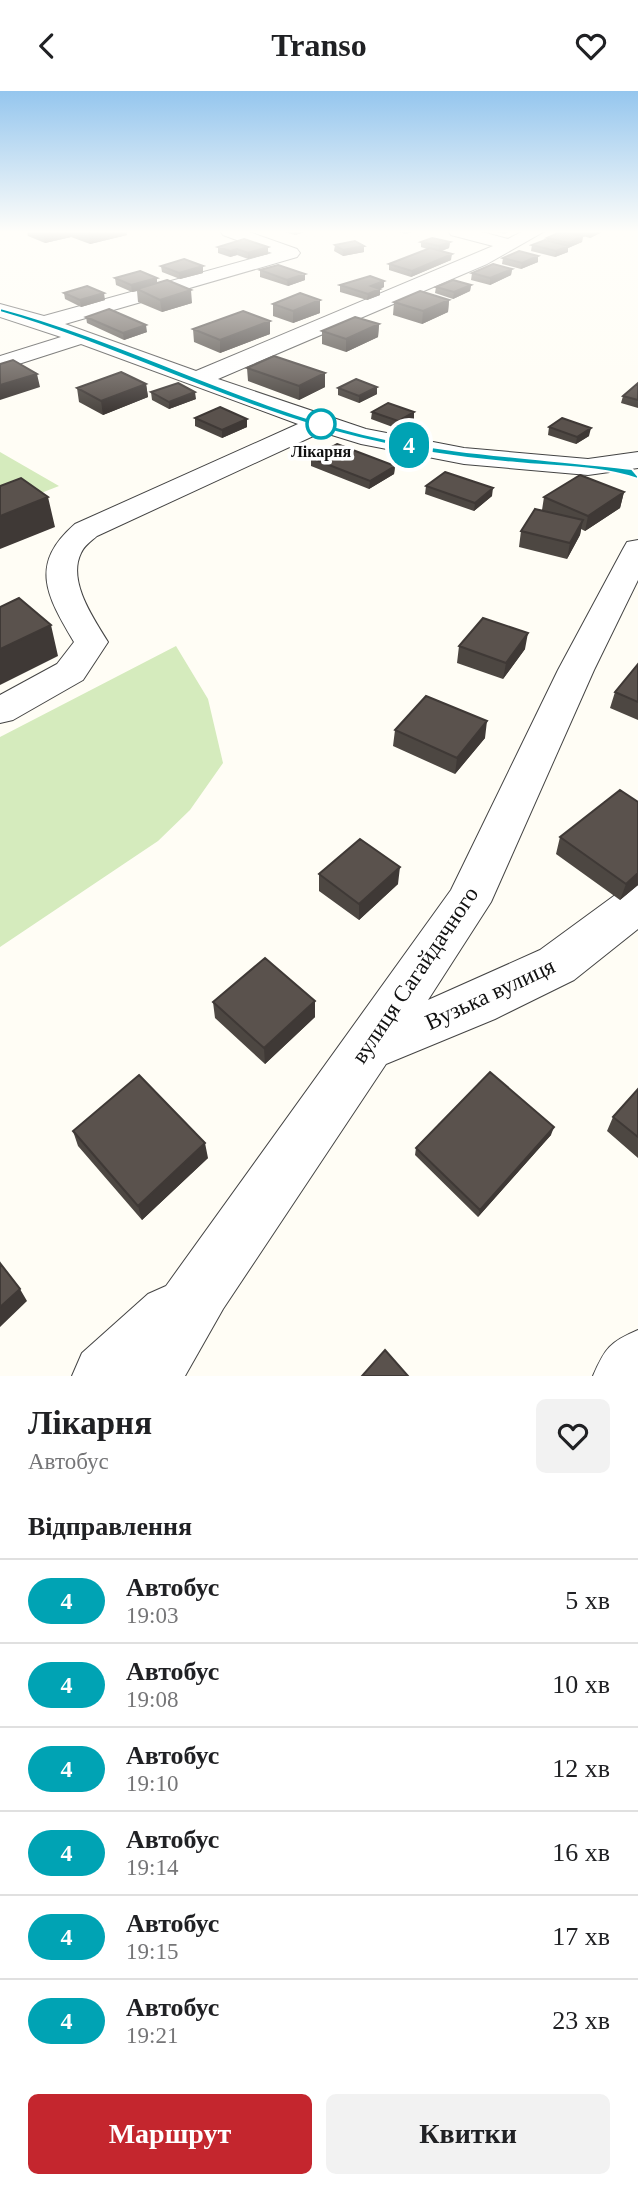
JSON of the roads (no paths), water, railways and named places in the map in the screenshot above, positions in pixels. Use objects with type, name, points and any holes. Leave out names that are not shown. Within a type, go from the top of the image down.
[{"type":"street","points":[[44,323],[157,291]]},
{"type":"street","points":[[196,380],[407,291]]},
{"type":"street","points":[[0,310],[44,323],[196,380],[360,436],[464,456],[632,472],[638,476]]},
{"type":"street","points":[[0,363],[82,337]]},
{"type":"street","points":[[0,711],[70,672],[91,642],[65,597],[63,563],[68,546],[86,530],[319,423]]},
{"type":"street","points":[[588,467],[638,460]]},
{"type":"street","name":"вулиця Сагайдачного","points":[[149,1376],[201,1287],[468,902],[576,670],[638,549]]},
{"type":"street","name":"Вузька вулиця","points":[[368,1047],[477,1003],[557,965],[638,903]]},
{"type":"street","points":[[105,1376],[201,1287]]},
{"type":"street","points":[[625,1376],[638,1363]]},
{"type":"place","name":"Лікарня","points":[[321,424]]}]
